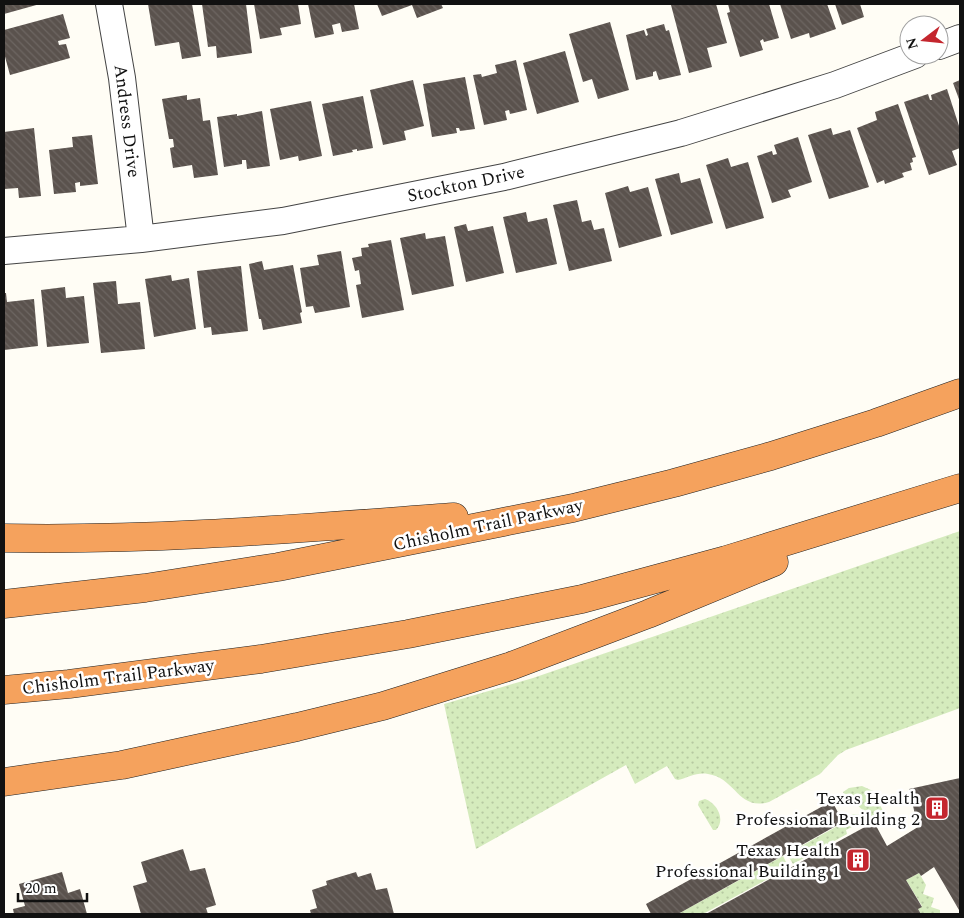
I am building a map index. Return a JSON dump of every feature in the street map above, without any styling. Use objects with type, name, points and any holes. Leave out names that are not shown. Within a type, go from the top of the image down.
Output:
[{"type":"highway","name":"Chisholm Trail Parkway","points":[[4,604],[145,588],[278,567],[573,508],[771,456],[876,423],[960,393]]},
{"type":"highway","name":"Chisholm Trail Parkway","points":[[4,690],[69,684],[261,659],[408,634],[572,601],[726,560],[960,488]]},
{"type":"highway","points":[[4,782],[122,765],[297,728],[383,706],[510,666],[620,624],[929,498]]},
{"type":"highway","points":[[4,538],[73,539],[279,530],[573,508]]},
{"type":"street","name":"Andress Drive","points":[[109,4],[122,78],[141,239]]},
{"type":"street","name":"Stockton Drive","points":[[4,251],[141,239],[282,220],[504,177],[681,133],[835,85],[899,61]]},
{"type":"green space","points":[[960,531],[960,708],[846,750],[838,755],[820,774],[769,802],[759,804],[743,798],[725,781],[708,774],[696,774],[678,780],[675,779],[667,766],[635,784],[626,765],[476,849],[444,704],[533,678]]},
{"type":"green space","points":[[862,786],[873,791],[884,813],[873,817],[862,809],[853,798],[848,801],[843,792],[849,788]]},
{"type":"green space","points":[[705,799],[713,804],[719,812],[720,822],[716,830],[713,830],[698,805],[699,801]]},
{"type":"green space","points":[[853,814],[861,815],[866,820],[846,830],[847,834],[793,864],[787,854],[843,823],[842,820]]},
{"type":"green space","points":[[783,856],[786,862],[773,870],[775,875],[703,914],[678,914]]},
{"type":"green space","points":[[919,873],[926,885],[923,894],[934,898],[931,907],[940,910],[940,914],[921,914],[918,909],[922,906],[906,880]]},
{"type":"building","points":[[4,4],[40,4],[4,14]]},
{"type":"building","points":[[148,4],[192,4],[201,56],[182,59],[179,42],[155,46]]},
{"type":"building","points":[[202,4],[246,4],[252,53],[217,58],[216,46],[208,47]]},
{"type":"building","points":[[254,4],[298,4],[301,24],[280,28],[282,35],[260,39]]},
{"type":"building","points":[[308,4],[354,4],[359,29],[342,32],[340,23],[332,25],[334,34],[315,38]]},
{"type":"building","points":[[377,4],[441,4],[443,8],[417,18],[412,5],[382,16]]},
{"type":"building","points":[[716,4],[727,43],[707,48],[712,67],[689,73],[671,5]]},
{"type":"building","points":[[728,4],[769,4],[779,38],[764,42],[763,39],[760,41],[763,50],[740,57],[727,13],[730,12]]},
{"type":"building","points":[[780,4],[827,4],[836,29],[810,38],[809,33],[791,39]]},
{"type":"building","points":[[835,4],[860,4],[864,17],[842,25]]},
{"type":"building","points":[[63,14],[70,38],[58,41],[59,45],[66,44],[70,58],[10,75],[4,53],[4,30]]},
{"type":"building","points":[[610,22],[629,90],[598,99],[592,79],[583,82],[569,34]]},
{"type":"building","points":[[664,24],[666,31],[669,30],[681,75],[659,80],[656,71],[653,72],[653,76],[636,80],[626,35],[644,30],[646,36],[648,35],[646,29]]},
{"type":"building","points":[[565,51],[579,102],[537,114],[523,63]]},
{"type":"building","points":[[516,60],[527,110],[510,114],[509,110],[505,111],[507,120],[484,125],[473,75],[481,74],[482,77],[497,73],[495,65]]},
{"type":"building","points":[[465,77],[475,129],[460,131],[459,128],[456,128],[457,133],[432,137],[423,84]]},
{"type":"building","points":[[413,80],[424,126],[404,131],[406,140],[383,145],[370,90]]},
{"type":"building","points":[[960,80],[960,102],[953,83]]},
{"type":"building","points":[[947,89],[960,129],[960,148],[952,151],[957,165],[929,175],[904,102],[928,94],[930,100],[932,100],[931,95]]},
{"type":"building","points":[[187,95],[187,100],[200,98],[203,121],[210,120],[218,175],[194,178],[192,165],[173,168],[170,148],[174,147],[173,139],[169,139],[162,99]]},
{"type":"building","points":[[363,96],[373,148],[352,150],[353,152],[333,156],[322,104]]},
{"type":"building","points":[[311,101],[322,156],[299,161],[298,156],[280,160],[270,109]]},
{"type":"building","points":[[898,104],[916,157],[912,158],[913,162],[910,163],[912,170],[902,173],[904,177],[885,184],[884,180],[877,183],[857,128],[877,120],[875,112]]},
{"type":"building","points":[[262,111],[270,166],[247,169],[246,160],[242,160],[242,164],[224,167],[217,117],[237,114],[237,116]]},
{"type":"building","points":[[34,128],[41,196],[19,198],[18,188],[4,189],[4,132]]},
{"type":"building","points":[[831,128],[833,135],[850,130],[869,187],[829,199],[808,135]]},
{"type":"building","points":[[92,135],[98,184],[80,186],[80,182],[75,183],[76,192],[54,194],[49,150],[73,147],[72,137]]},
{"type":"building","points":[[798,137],[812,182],[788,190],[791,197],[772,203],[757,156],[772,151],[773,155],[777,154],[774,145]]},
{"type":"building","points":[[728,158],[731,167],[748,162],[764,218],[726,229],[706,165]]},
{"type":"building","points":[[679,173],[681,183],[700,178],[713,223],[671,235],[655,179]]},
{"type":"building","points":[[628,186],[630,192],[648,187],[662,236],[619,248],[605,193]]},
{"type":"building","points":[[577,200],[582,222],[591,220],[594,230],[604,228],[612,261],[569,271],[553,205]]},
{"type":"building","points":[[526,212],[528,222],[547,218],[557,264],[516,273],[503,217]]},
{"type":"building","points":[[466,224],[468,231],[493,226],[504,273],[466,282],[454,227]]},
{"type":"building","points":[[425,233],[426,239],[445,236],[454,286],[412,295],[400,238]]},
{"type":"building","points":[[391,240],[404,310],[362,318],[356,285],[361,284],[359,270],[355,271],[352,258],[362,256],[361,248],[369,247],[368,244]]},
{"type":"building","points":[[341,251],[350,307],[315,313],[313,306],[306,307],[300,268],[319,265],[317,255]]},
{"type":"building","points":[[262,261],[264,270],[293,265],[302,312],[300,313],[302,323],[263,330],[261,319],[259,319],[249,264]]},
{"type":"building","points":[[241,266],[248,331],[212,335],[211,327],[204,328],[197,271]]},
{"type":"building","points":[[171,275],[172,281],[189,278],[196,329],[154,337],[145,279]]},
{"type":"building","points":[[116,281],[118,304],[140,302],[145,349],[101,353],[93,283]]},
{"type":"building","points":[[65,287],[66,298],[84,296],[89,343],[47,347],[41,290]]},
{"type":"building","points":[[4,293],[6,293],[7,302],[34,299],[38,346],[4,350]]},
{"type":"building","name":"Texas Health Professional Building 1","points":[[960,778],[959,910],[934,867],[921,876],[919,873],[906,880],[922,907],[918,909],[921,914],[706,914],[874,822],[887,846],[918,827],[909,789]]},
{"type":"building","points":[[832,801],[843,822],[678,914],[651,914],[646,904]]},
{"type":"building","points":[[183,849],[190,871],[205,868],[216,905],[206,908],[208,914],[141,914],[133,886],[147,882],[141,862]]},
{"type":"building","points":[[62,872],[68,893],[80,889],[87,914],[14,914],[13,909],[25,906],[19,884]]},
{"type":"building","points":[[356,872],[358,877],[371,873],[376,890],[387,888],[394,914],[311,914],[310,910],[317,908],[312,890],[327,885],[326,881]]},
{"type":"place","name":"Texas Health Professional Building 2","points":[[937,808]]},
{"type":"place","name":"Texas Health Professional Building 1","points":[[858,860]]}]
